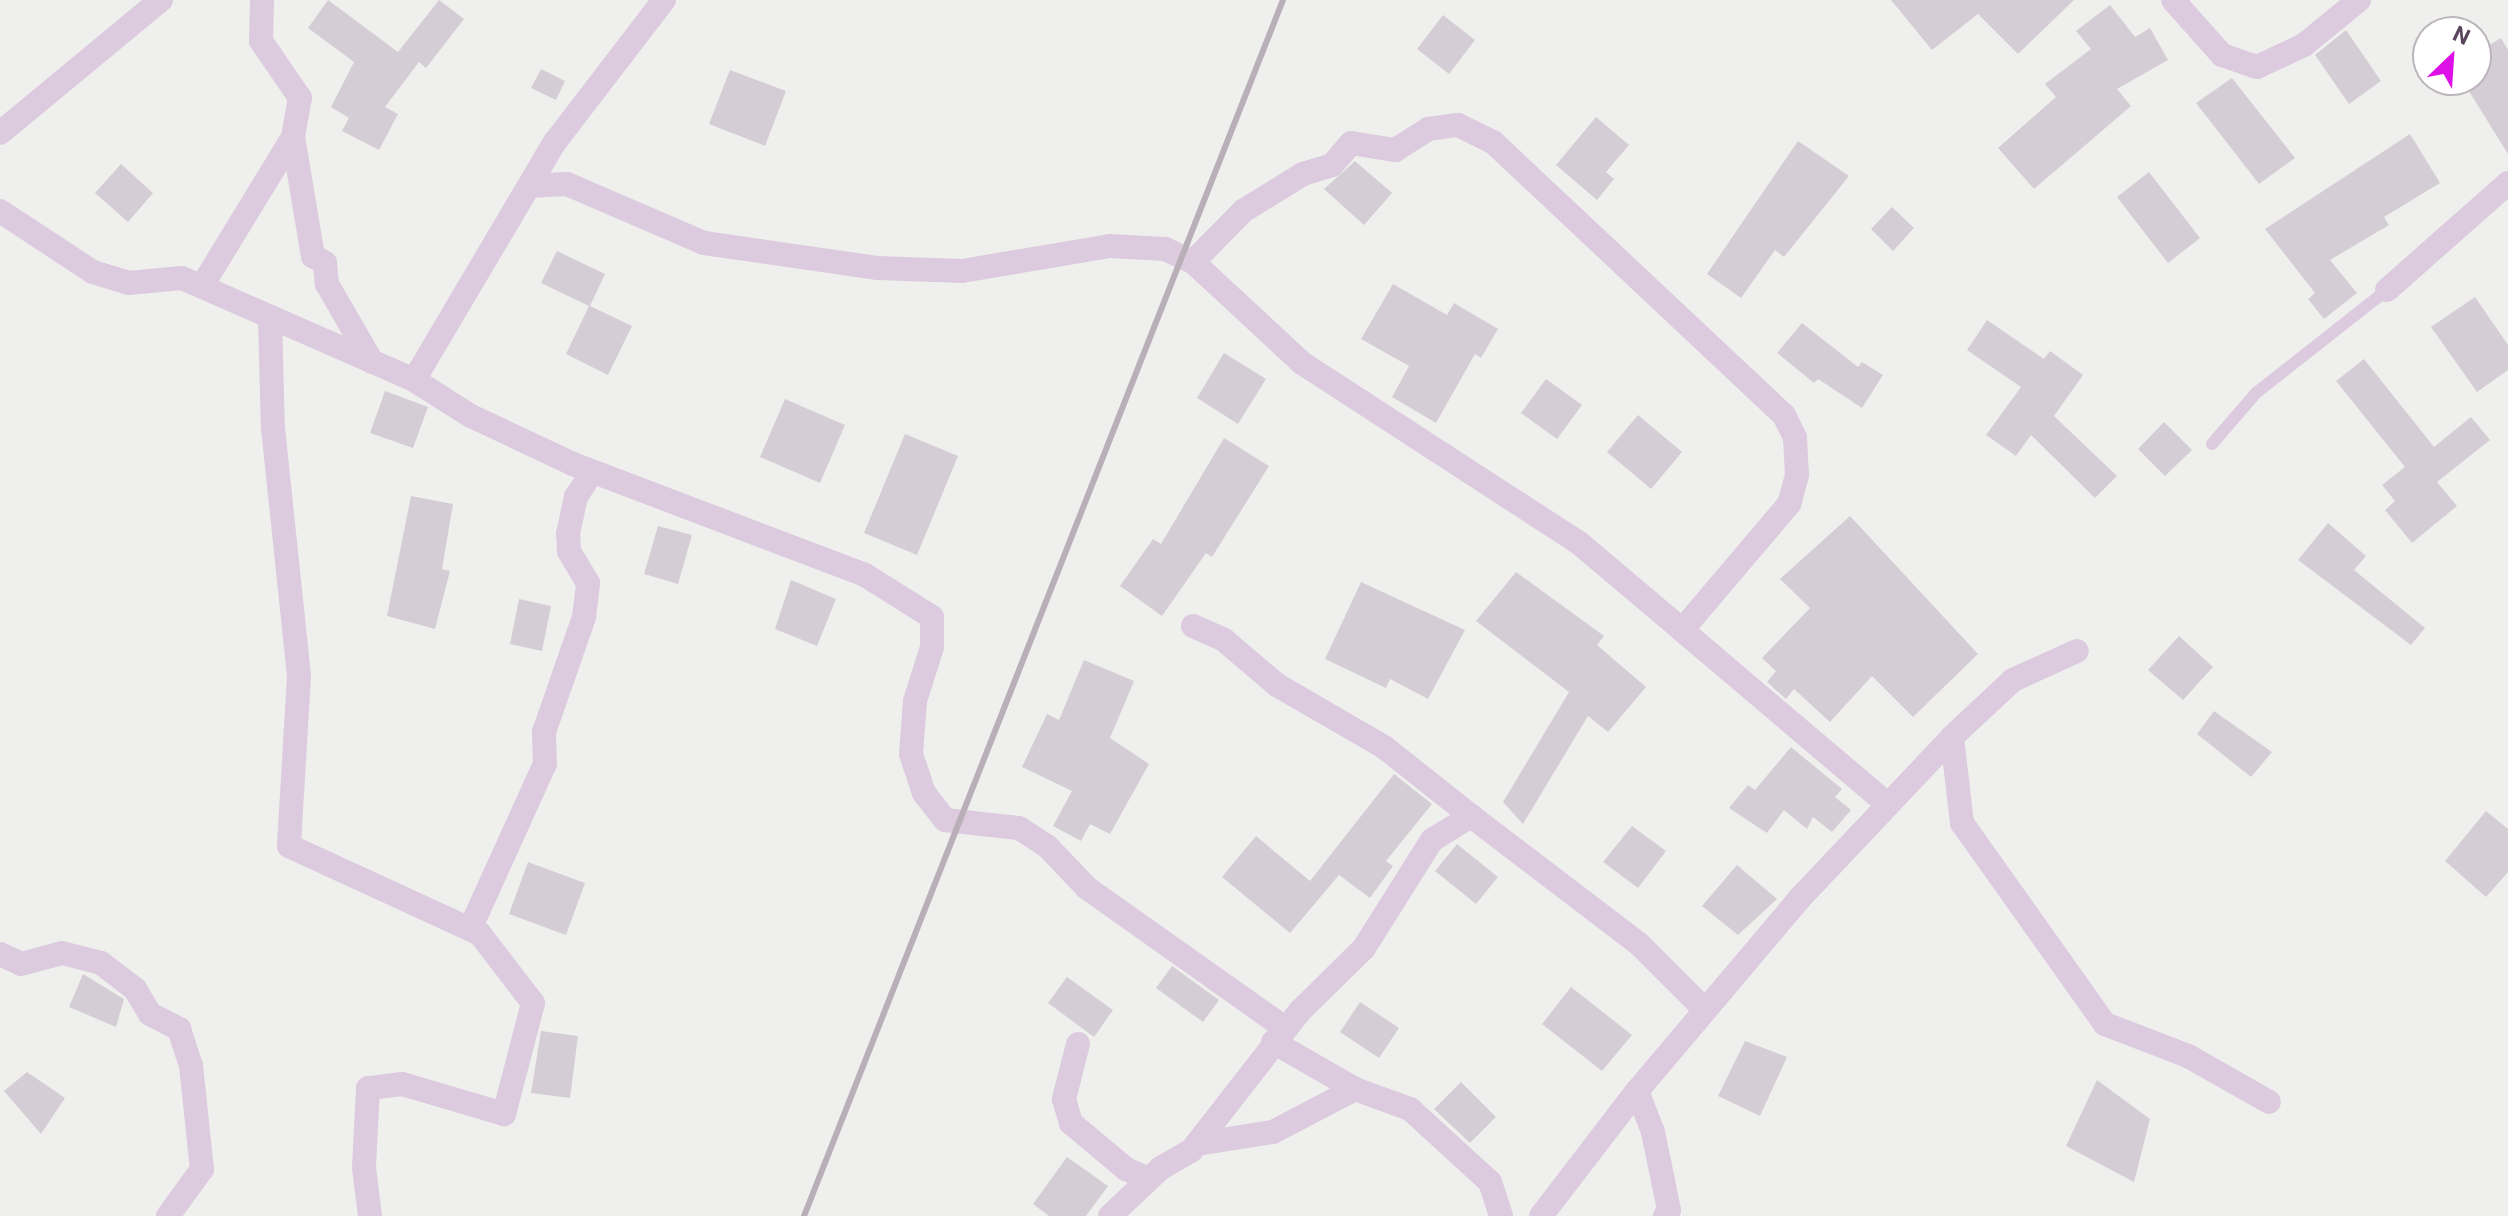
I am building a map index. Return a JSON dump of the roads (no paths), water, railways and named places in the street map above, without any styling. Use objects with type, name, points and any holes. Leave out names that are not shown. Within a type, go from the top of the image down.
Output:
[{"type":"street","points":[[0,133],[161,0]]},
{"type":"street","points":[[262,0],[261,41],[300,98],[293,137],[313,256],[325,263],[327,284],[372,362]]},
{"type":"street","points":[[414,380],[555,142],[664,0]]},
{"type":"street","points":[[2173,0],[2222,55],[2257,67],[2304,45],[2359,0]]},
{"type":"street","points":[[1193,262],[1243,211],[1303,174],[1332,165],[1351,143],[1395,150],[1428,129],[1458,125],[1493,142],[1718,348],[1784,415],[1795,438],[1797,475],[1789,504],[1682,630]]},
{"type":"street","points":[[202,286],[293,137]]},
{"type":"street","points":[[2387,290],[2508,183]]},
{"type":"street","points":[[530,186],[567,184],[704,243],[878,268],[962,271],[1110,246],[1165,249],[1193,262],[1302,363],[1578,542],[1888,805]]},
{"type":"street","points":[[0,211],[93,272],[128,283],[182,278],[202,286],[414,380],[471,416],[592,472],[778,537],[865,575],[932,617],[932,647],[915,701],[911,754],[924,793],[945,820],[1019,828],[1047,846],[1087,888],[1279,1035],[1355,1089],[1410,1109],[1490,1182],[1501,1216]]},
{"type":"street","points":[[270,317],[273,428],[299,676],[289,846],[470,929],[495,948],[533,1003],[504,1114],[402,1084],[368,1088],[364,1168],[370,1216]]},
{"type":"street","points":[[470,929],[545,764],[544,732],[584,617],[588,583],[569,551],[568,534],[576,497],[592,472]]},
{"type":"street","points":[[1193,626],[1224,640],[1277,685],[1384,747],[1471,816],[1562,880],[1582,906],[1639,944],[1703,1008]]},
{"type":"street","points":[[1541,1216],[1703,1008],[1952,737],[2013,680],[2077,651]]},
{"type":"street","points":[[1952,737],[1962,823],[2105,1024],[2188,1056],[2269,1102]]},
{"type":"street","points":[[1110,1216],[1148,1179],[1197,1144],[1279,1035],[1364,948],[1432,840],[1471,816]]},
{"type":"street","points":[[0,954],[21,964],[62,953],[101,963],[135,989],[150,1014],[179,1029],[191,1065],[202,1169],[168,1216]]},
{"type":"street","points":[[1078,1044],[1064,1099],[1071,1123],[1148,1179]]},
{"type":"street","points":[[1197,1144],[1273,1132],[1355,1089]]},
{"type":"street","points":[[1637,1091],[1653,1132],[1669,1210],[1665,1216]]},
{"type":"lane","points":[[2212,444],[2256,393],[2387,290]]},
{"type":"railway","points":[[804,1216],[1283,0]]}]
